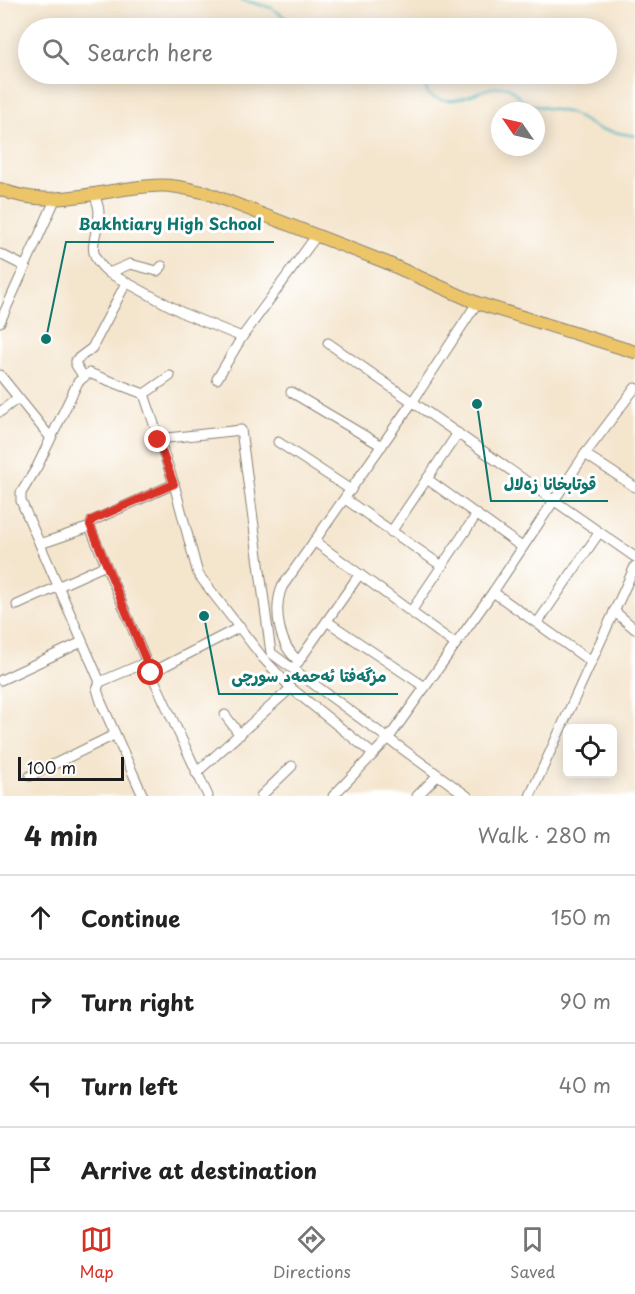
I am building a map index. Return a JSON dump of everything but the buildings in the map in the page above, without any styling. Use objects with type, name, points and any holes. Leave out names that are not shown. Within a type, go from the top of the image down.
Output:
[{"type":"main road","points":[[0,189],[25,197],[55,200],[152,185],[178,186],[207,192],[317,235],[477,303],[635,352]]},
{"type":"street","points":[[94,194],[99,212],[94,258],[109,273],[185,314],[242,338]]},
{"type":"street","points":[[0,322],[55,200]]},
{"type":"street","points":[[217,379],[242,338],[317,235]]},
{"type":"street","points":[[0,254],[24,266]]},
{"type":"street","points":[[109,273],[130,264],[151,271],[157,271],[162,266]]},
{"type":"street","points":[[83,376],[75,365],[76,360],[92,348],[126,283]]},
{"type":"street","points":[[299,661],[284,642],[279,595],[289,575],[382,446],[477,303]]},
{"type":"street","points":[[328,343],[635,557]]},
{"type":"street","points":[[143,796],[114,735],[99,695],[100,682],[40,544],[25,516],[21,493],[83,376],[89,373],[144,394]]},
{"type":"street","points":[[0,375],[50,437]]},
{"type":"street","points":[[144,394],[170,376]]},
{"type":"street","points":[[333,796],[388,739],[493,592],[585,453],[635,388]]},
{"type":"street","points":[[291,393],[382,446]]},
{"type":"street","points":[[144,394],[174,484],[198,574],[263,658],[291,688],[374,754]]},
{"type":"street","points":[[0,412],[18,398]]},
{"type":"street","points":[[158,440],[241,430],[268,644],[276,659],[466,796]]},
{"type":"street","points":[[391,532],[458,433]]},
{"type":"street","points":[[278,442],[351,490]]},
{"type":"street","points":[[585,453],[635,487]]},
{"type":"street","points":[[427,479],[522,547]]},
{"type":"street","points":[[174,484],[92,520],[90,527],[151,673],[208,796]]},
{"type":"street","points":[[345,499],[442,566]]},
{"type":"street","points":[[412,610],[477,514]]},
{"type":"street","points":[[40,544],[90,527]]},
{"type":"street","points":[[538,622],[599,534]]},
{"type":"street","points":[[314,541],[359,575],[412,610],[455,644]]},
{"type":"street","points":[[17,605],[58,589],[106,565]]},
{"type":"street","points":[[531,796],[635,566]]},
{"type":"street","points":[[293,670],[359,575]]},
{"type":"street","points":[[493,592],[538,622],[590,662]]},
{"type":"street","points":[[614,611],[635,629]]},
{"type":"street","points":[[328,622],[424,687]]},
{"type":"street","points":[[151,673],[240,627]]},
{"type":"street","points":[[1,680],[82,642]]},
{"type":"street","points":[[100,682],[147,662]]},
{"type":"street","points":[[196,773],[291,688]]},
{"type":"street","points":[[225,715],[240,735]]},
{"type":"street","points":[[30,776],[114,735]]},
{"type":"street","points":[[261,796],[292,766]]},
{"type":"street","points":[[417,796],[437,776]]},
{"type":"waterway","points":[[242,0],[272,8],[286,18]]},
{"type":"waterway","points":[[424,84],[428,94],[438,99],[448,100],[488,89],[508,87],[527,104],[571,113],[598,129],[635,136]]},
{"type":"place","name":"Bakhtiary High School","points":[[46,339]]},
{"type":"place","name":"قوتابخانا زەلال","points":[[477,404]]},
{"type":"place","name":"مزگەفتا ئەحمەد سورچی","points":[[204,616]]},
{"type":"route","points":[[151,673],[90,525],[92,520],[174,484],[158,440]]}]
